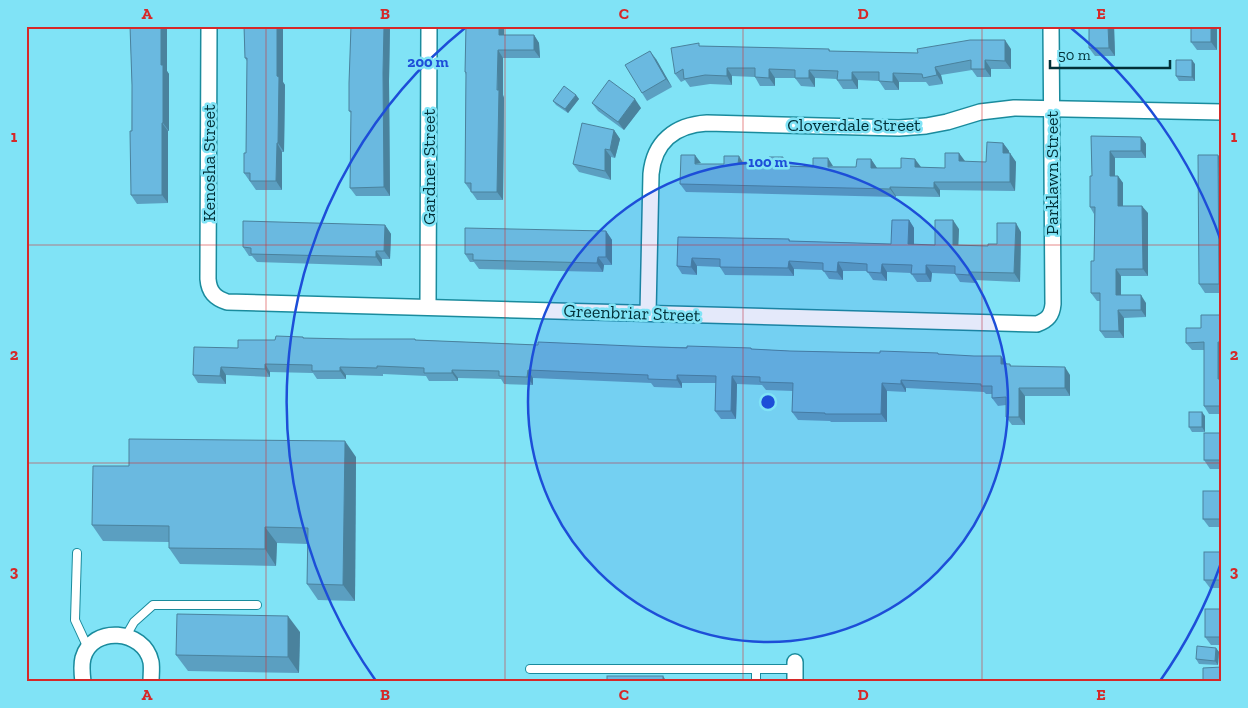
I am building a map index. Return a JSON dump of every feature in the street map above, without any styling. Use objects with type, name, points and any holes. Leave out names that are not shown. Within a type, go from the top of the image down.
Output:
[{"type":"street","name":"Kenosha Street","points":[[209,26],[208,279],[211,292],[216,297]]},
{"type":"street","name":"Gardner Street","points":[[428,307],[429,26]]},
{"type":"street","name":"Parklawn Street","points":[[1048,319],[1052,312],[1053,304],[1051,26]]},
{"type":"street","name":"Cloverdale Street","points":[[648,313],[652,164],[656,152],[665,140],[688,126],[707,123],[899,128],[926,126],[980,112],[1014,108],[1222,112]]},
{"type":"street","name":"Greenbriar Street","points":[[216,297],[227,302],[1037,324],[1048,319]]},
{"type":"street","points":[[83,682],[83,658],[88,648],[104,636],[114,635],[126,636],[142,645],[151,662],[151,682]]},
{"type":"lane","points":[[77,553],[75,620],[88,648]]},
{"type":"lane","points":[[126,636],[134,622],[153,605],[257,605]]},
{"type":"lane","points":[[530,669],[756,669],[795,671]]},
{"type":"lane","points":[[756,669],[756,682]]},
{"type":"building","points":[[130,26],[161,26],[161,65],[163,65],[162,195],[131,195],[130,131],[132,131],[132,85]]},
{"type":"building","points":[[244,26],[277,26],[277,76],[279,77],[276,181],[250,181],[250,173],[244,173],[247,58],[245,58]]},
{"type":"building","points":[[351,26],[384,26],[384,187],[350,188],[351,111],[349,111],[349,83]]},
{"type":"building","points":[[466,26],[499,26],[499,35],[534,35],[534,50],[498,50],[497,192],[471,192],[471,183],[465,183]]},
{"type":"building","points":[[1089,26],[1108,26],[1109,48],[1089,48]]},
{"type":"building","points":[[1191,26],[1211,26],[1211,42],[1191,42]]},
{"type":"building","points":[[970,40],[1005,40],[1005,61],[985,60],[985,69],[971,69],[971,60],[935,67],[937,75],[923,78],[922,74],[893,73],[893,82],[879,81],[879,72],[852,72],[852,80],[837,80],[838,71],[809,70],[809,78],[795,78],[795,70],[769,69],[769,78],[755,77],[755,68],[727,68],[727,76],[705,75],[684,79],[683,69],[675,74],[671,48],[699,43],[699,46],[918,53],[917,49]]},
{"type":"building","points":[[650,51],[666,79],[642,93],[625,65]]},
{"type":"building","points":[[1176,60],[1192,60],[1192,77],[1176,76]]},
{"type":"building","points":[[609,80],[635,99],[618,122],[592,103]]},
{"type":"building","points":[[564,86],[576,95],[565,109],[553,101]]},
{"type":"building","points":[[582,123],[614,130],[610,150],[605,149],[605,171],[573,164]]},
{"type":"building","points":[[1091,136],[1141,137],[1141,151],[1110,151],[1110,176],[1118,176],[1118,206],[1142,206],[1143,269],[1116,269],[1116,295],[1141,295],[1141,310],[1118,310],[1119,331],[1100,331],[1100,293],[1091,293],[1091,261],[1094,261],[1095,207],[1090,207],[1090,176],[1092,176]]},
{"type":"building","points":[[987,142],[1003,143],[1003,153],[1010,153],[1010,182],[934,182],[934,188],[890,187],[890,189],[680,184],[681,155],[695,155],[695,164],[724,164],[724,156],[739,156],[738,164],[769,165],[769,157],[783,157],[783,166],[813,167],[813,158],[828,158],[828,167],[856,167],[857,159],[871,159],[871,168],[901,168],[901,158],[915,159],[915,167],[945,168],[945,153],[959,153],[959,161],[986,162]]},
{"type":"building","points":[[1198,155],[1218,155],[1219,284],[1199,284]]},
{"type":"building","points":[[892,220],[909,220],[908,244],[935,245],[935,220],[953,220],[953,245],[988,246],[988,244],[997,244],[997,223],[1016,223],[1014,273],[969,272],[969,275],[955,274],[955,266],[926,265],[926,274],[911,274],[912,265],[882,264],[881,273],[867,272],[867,264],[838,262],[837,272],[823,271],[823,263],[789,261],[788,268],[720,267],[720,259],[692,258],[691,267],[677,266],[678,237],[789,239],[789,241],[891,244]]},
{"type":"building","points":[[243,221],[385,225],[384,251],[376,251],[376,257],[251,254],[251,248],[243,247]]},
{"type":"building","points":[[465,228],[606,231],[606,257],[598,257],[597,263],[473,260],[473,254],[465,254]]},
{"type":"building","points":[[1201,315],[1220,315],[1218,379],[1222,379],[1222,406],[1204,406],[1204,342],[1186,343],[1186,328],[1201,328]]},
{"type":"building","points":[[276,336],[415,339],[538,345],[538,342],[1001,356],[1001,364],[1010,364],[1010,366],[1065,367],[1065,388],[1019,388],[1019,417],[1006,417],[1006,397],[992,398],[992,386],[981,386],[981,384],[901,380],[901,384],[882,383],[881,414],[825,414],[792,412],[793,383],[760,382],[760,377],[732,376],[731,411],[715,411],[716,376],[677,375],[677,380],[648,379],[648,375],[528,370],[527,377],[499,376],[499,371],[452,370],[452,373],[424,373],[424,368],[377,366],[377,368],[340,367],[340,371],[312,371],[312,365],[265,364],[265,369],[221,367],[220,376],[193,375],[194,347],[238,348],[238,340],[275,340]]},
{"type":"building","points":[[1189,412],[1202,412],[1202,427],[1189,427]]},
{"type":"building","points":[[1204,433],[1222,433],[1222,460],[1204,460]]},
{"type":"building","points":[[129,439],[345,441],[343,585],[307,584],[308,528],[265,527],[265,549],[169,548],[169,526],[92,525],[93,466],[129,466]]},
{"type":"building","points":[[1203,491],[1222,491],[1222,519],[1203,519]]},
{"type":"building","points":[[1204,552],[1222,552],[1222,580],[1204,580]]},
{"type":"building","points":[[1205,609],[1222,609],[1222,637],[1205,637]]},
{"type":"building","points":[[177,614],[288,616],[288,657],[176,655]]},
{"type":"building","points":[[1197,646],[1216,648],[1215,661],[1196,659]]},
{"type":"building","points":[[1222,667],[1222,682],[1203,682],[1203,668]]},
{"type":"building","points":[[607,676],[663,676],[663,682],[607,682]]}]
